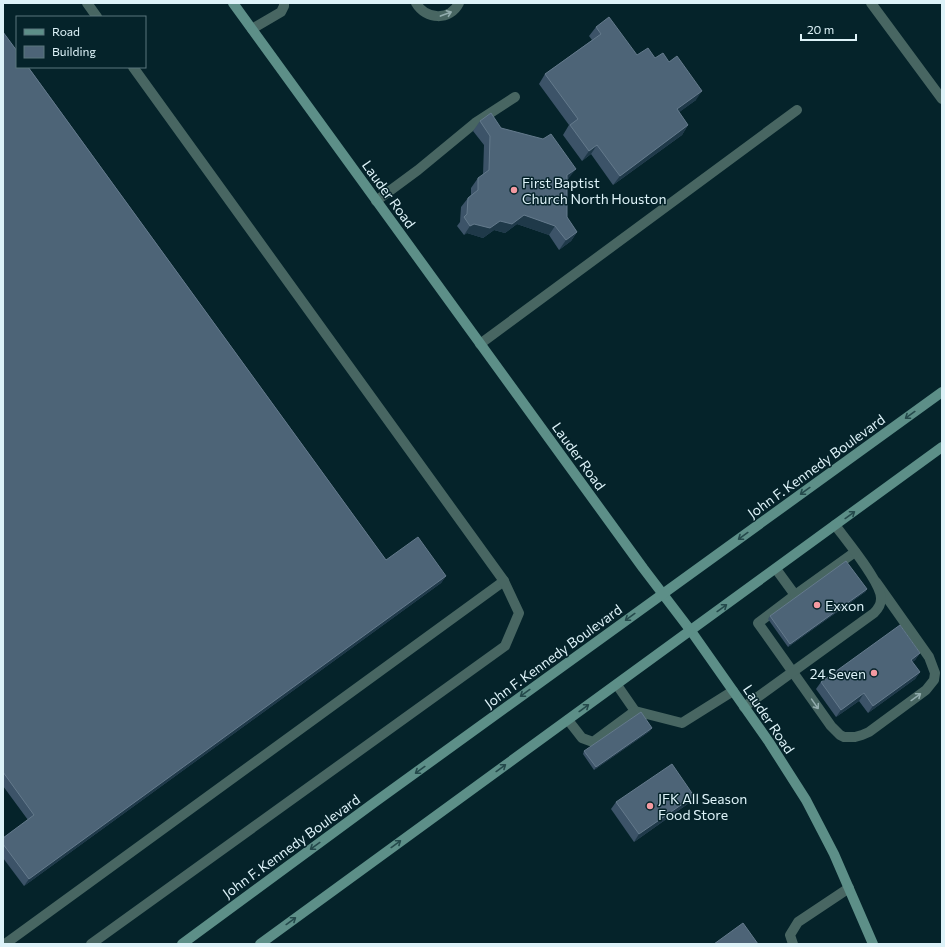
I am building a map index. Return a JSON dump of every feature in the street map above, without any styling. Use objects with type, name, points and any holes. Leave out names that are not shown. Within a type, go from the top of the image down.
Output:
[{"type":"main road","name":"Lauder Road","points":[[234,3],[480,344],[662,594],[691,631],[769,742],[806,800],[834,854],[870,943]]},
{"type":"main road","name":"John F. Kennedy Boulevard","points":[[182,944],[942,392]]},
{"type":"main road","points":[[260,944],[942,447]]},
{"type":"street","points":[[87,3],[96,16]]},
{"type":"street","points":[[252,29],[281,12],[284,3]]},
{"type":"street","points":[[416,3],[422,11],[436,17],[451,13],[459,3]]},
{"type":"street","points":[[871,3],[942,99]]},
{"type":"street","points":[[91,944],[505,646],[519,613],[504,581],[134,68]]},
{"type":"street","points":[[376,201],[418,170],[474,123],[516,97]]},
{"type":"street","points":[[480,344],[797,110]]},
{"type":"street","points":[[835,525],[855,552],[929,657],[935,673],[934,680],[931,685],[869,732],[847,738],[835,731],[758,623],[855,552]]},
{"type":"street","points":[[776,569],[795,596]]},
{"type":"street","points":[[6,944],[504,581]]},
{"type":"street","points":[[744,707],[877,610],[882,598],[876,582]]},
{"type":"street","points":[[617,685],[635,711],[682,723],[732,691]]},
{"type":"street","points":[[568,720],[582,738],[593,742],[635,711]]},
{"type":"street","points":[[793,944],[790,935],[798,922],[849,888]]},
{"type":"building","points":[[609,17],[637,55],[648,48],[655,58],[663,53],[669,62],[677,56],[702,91],[677,109],[688,125],[620,176],[597,145],[589,151],[570,125],[578,119],[545,74],[601,34],[596,27]]},
{"type":"building","points":[[3,32],[16,50],[16,68],[29,68],[386,560],[418,537],[446,576],[29,879],[3,844],[3,838],[34,815],[3,772]]},
{"type":"building","points":[[491,113],[501,128],[543,139],[551,134],[576,169],[567,175],[567,217],[577,232],[566,240],[555,226],[524,215],[512,224],[500,221],[490,228],[474,224],[470,226],[464,217],[467,214],[468,198],[478,190],[478,178],[489,170],[490,136],[480,121]]},
{"type":"building","name":"Exxon","points":[[846,561],[867,589],[790,644],[770,616]]},
{"type":"building","name":"24 Seven","points":[[900,625],[920,653],[911,660],[920,672],[873,706],[864,693],[841,710],[821,682]]},
{"type":"building","points":[[641,712],[652,728],[596,767],[584,751]]},
{"type":"building","name":"JFK All Season Food Store","points":[[672,764],[694,796],[639,834],[616,802]]},
{"type":"building","points":[[743,923],[758,944],[714,944]]},
{"type":"place","name":"First Baptist Church North Houston","points":[[514,190]]},
{"type":"place","name":"Exxon","points":[[817,605]]},
{"type":"place","name":"24 Seven","points":[[874,673]]},
{"type":"place","name":"JFK All Season Food Store","points":[[650,806]]}]
